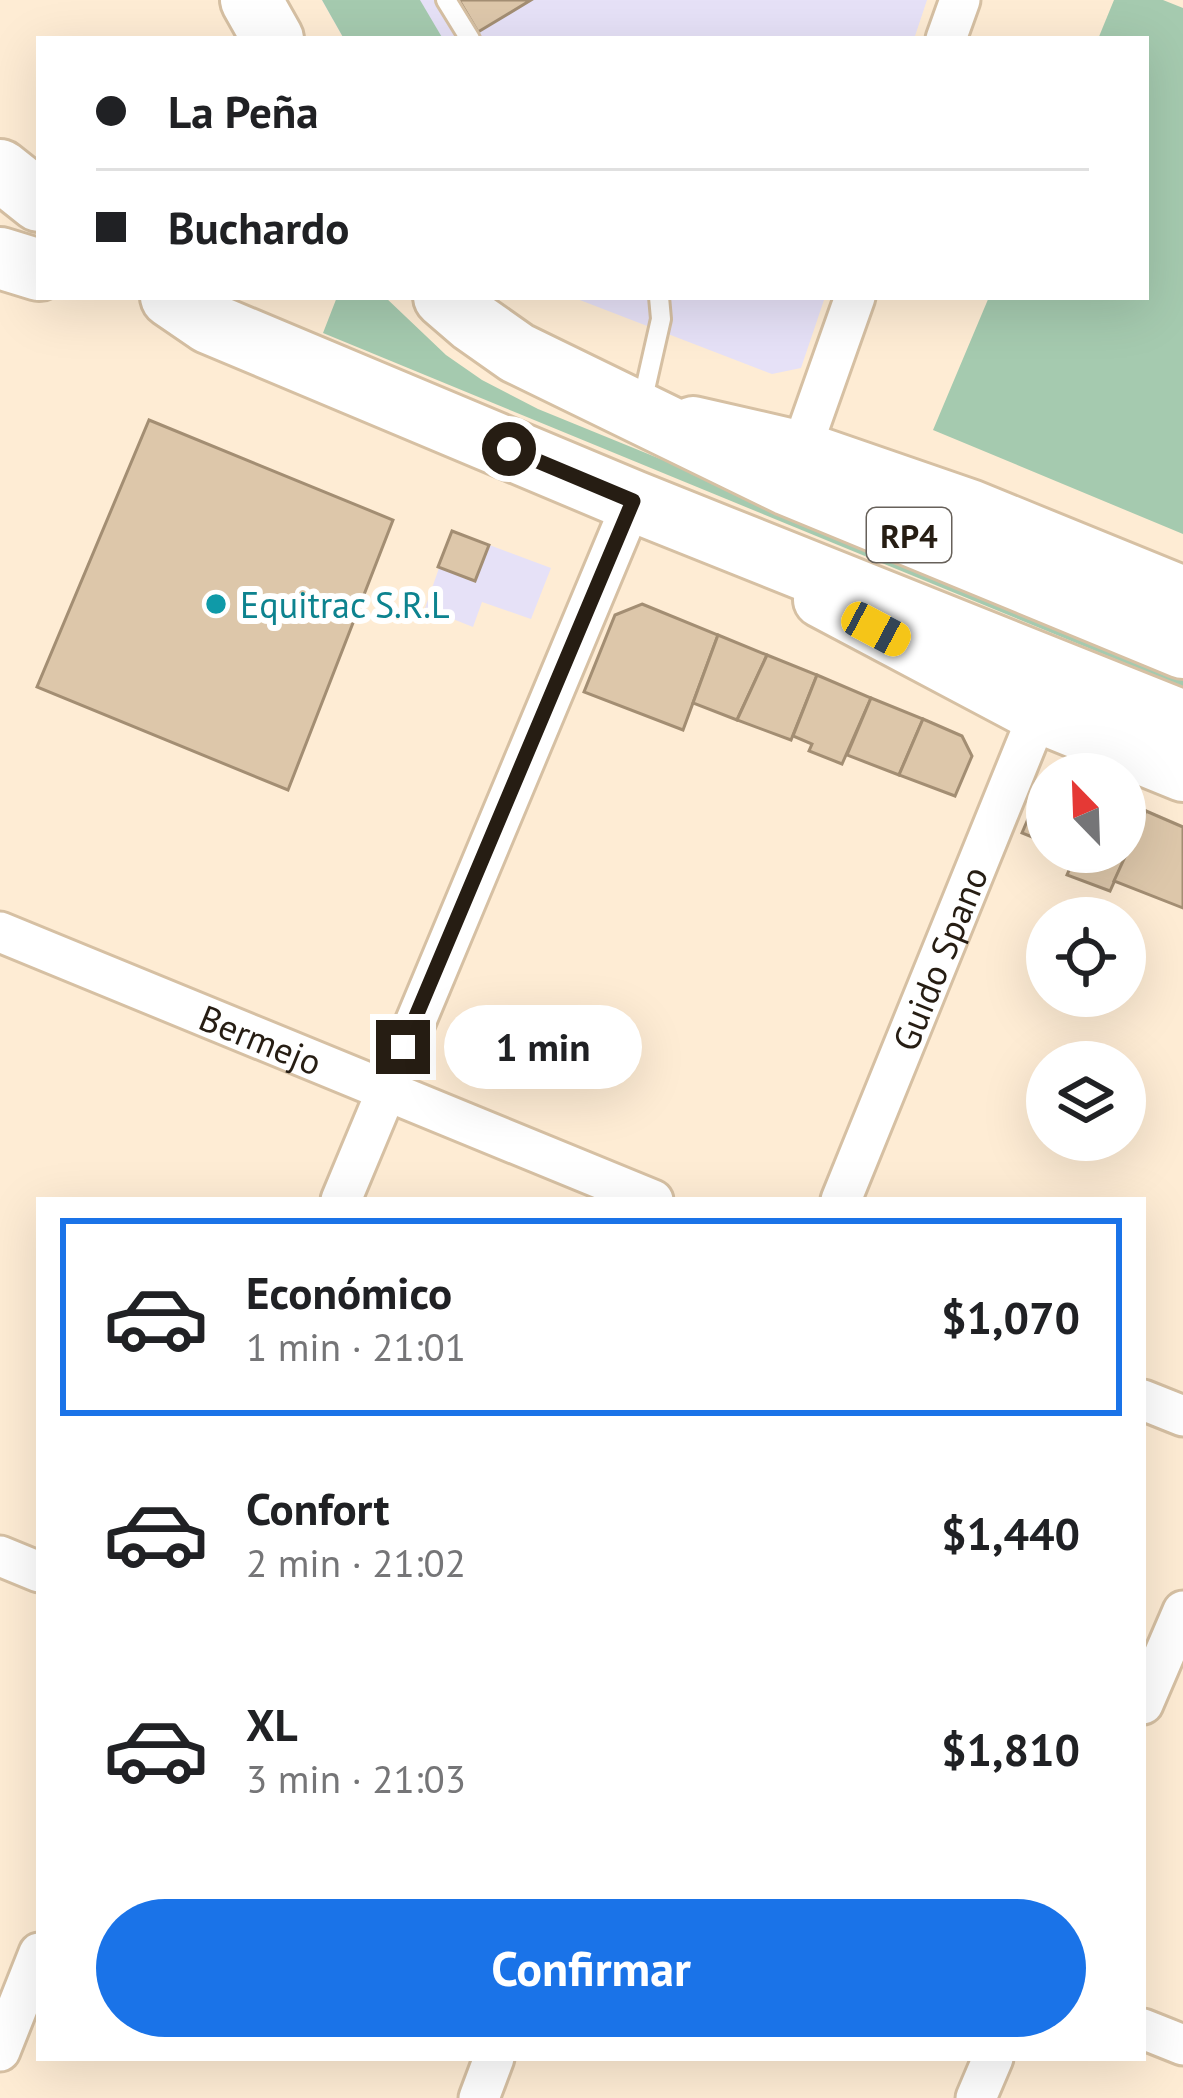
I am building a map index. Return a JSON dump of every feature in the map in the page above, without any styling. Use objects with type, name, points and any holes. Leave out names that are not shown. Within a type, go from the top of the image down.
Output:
[{"type":"main road","points":[[250,0],[271,36]]},
{"type":"main road","points":[[0,170],[36,199]]},
{"type":"main road","points":[[0,258],[36,269]]},
{"type":"main road","points":[[139,300],[190,310]]},
{"type":"main road","name":"RP4","points":[[447,300],[517,352],[640,411],[795,467],[1183,648]]},
{"type":"main road","name":"RP4","points":[[190,310],[633,501],[1183,722]]},
{"type":"street","points":[[947,36],[960,0]]},
{"type":"street","points":[[854,300],[795,467],[970,507],[1183,594]]},
{"type":"street","points":[[342,1197],[633,501],[1038,715],[1183,774]]},
{"type":"street","name":"Guido Spano","points":[[842,1197],[1038,715]]},
{"type":"street","name":"Bermejo","points":[[0,932],[646,1197]]},
{"type":"street","points":[[1146,1401],[1183,1416]]},
{"type":"street","points":[[0,1556],[36,1571]]},
{"type":"street","points":[[1146,1697],[1183,1611]]},
{"type":"street","points":[[0,2050],[36,1960]]},
{"type":"street","points":[[1146,2030],[1183,2045]]},
{"type":"street","points":[[479,2098],[493,2061]]},
{"type":"street","points":[[976,2098],[992,2061]]},
{"type":"lane","points":[[446,0],[468,36]]},
{"type":"lane","points":[[640,411],[662,319],[659,300]]},
{"type":"shaded area","points":[[322,0],[927,0],[915,36],[342,36]]},
{"type":"shaded area","points":[[580,300],[824,300],[801,368],[772,374]]},
{"type":"shaded area","points":[[452,531],[551,568],[531,619],[482,602],[473,627],[425,608]]},
{"type":"green space","points":[[322,0],[420,0],[441,36],[342,36]]},
{"type":"green space","points":[[1114,0],[1163,0],[1183,8],[1183,534],[933,430],[988,300],[1149,300],[1149,36],[1099,36]]},
{"type":"green space","points":[[336,300],[388,300],[446,355],[538,409],[1183,672],[1183,687],[323,333]]},
{"type":"building","points":[[459,0],[531,0],[478,32]]},
{"type":"building","name":"Equitrac S.R.L","points":[[149,420],[393,520],[288,790],[37,687]]},
{"type":"building","points":[[452,531],[489,545],[475,581],[438,567]]},
{"type":"building","points":[[642,604],[718,635],[683,730],[584,692],[615,615]]},
{"type":"building","points":[[718,635],[767,655],[737,720],[693,703]]},
{"type":"building","points":[[767,655],[817,675],[791,740],[737,720]]},
{"type":"building","points":[[817,675],[871,698],[842,764],[809,751],[812,744],[793,736]]},
{"type":"building","points":[[871,698],[923,719],[899,775],[847,755]]},
{"type":"building","points":[[923,719],[962,736],[972,756],[955,796],[899,775]]},
{"type":"building","points":[[1146,811],[1183,827],[1183,908],[1114,881],[1118,873],[1146,873]]},
{"type":"building","points":[[1068,873],[1118,873],[1110,891]]},
{"type":"place","name":"Equitrac S.R.L","points":[[216,604]]},
{"type":"route","points":[[403,1047],[633,501],[509,449]]}]
